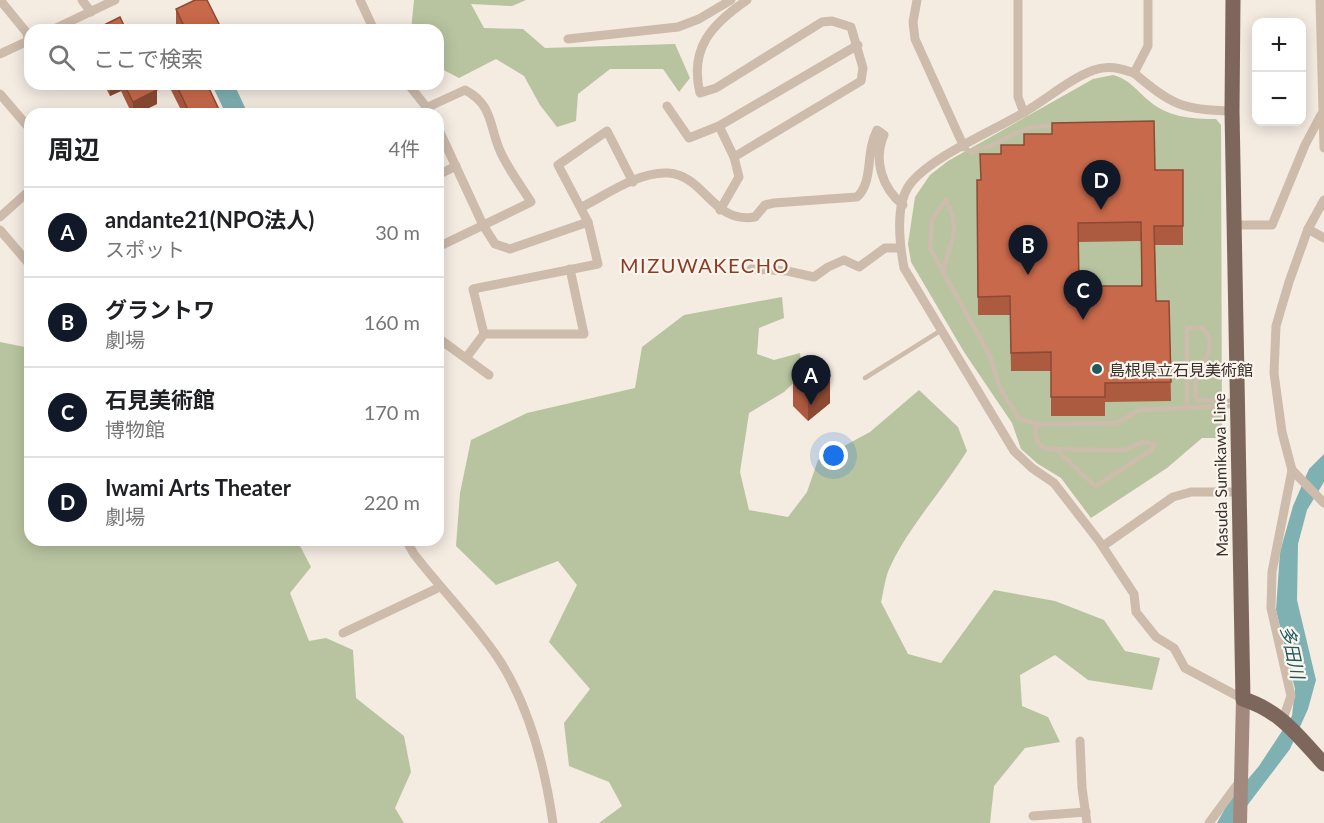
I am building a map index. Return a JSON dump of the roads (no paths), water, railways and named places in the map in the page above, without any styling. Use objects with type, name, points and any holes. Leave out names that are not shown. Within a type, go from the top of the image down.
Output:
[{"type":"main road","name":"Masuda Sumikawa Line","points":[[1233,0],[1232,111],[1236,225],[1237,492],[1243,699]]},
{"type":"main road","points":[[1243,699],[1264,706],[1283,719],[1324,764]]},
{"type":"street","points":[[0,0],[24,29]]},
{"type":"street","points":[[82,0],[91,12]]},
{"type":"street","points":[[65,24],[115,0]]},
{"type":"street","points":[[360,0],[371,24]]},
{"type":"street","points":[[568,39],[678,27],[699,19],[731,0]]},
{"type":"street","points":[[734,158],[861,81],[863,68],[851,27],[832,21],[822,22],[716,88],[700,93],[696,76],[704,42],[710,31],[725,15],[747,0]]},
{"type":"street","points":[[917,0],[913,22],[915,39],[964,147]]},
{"type":"street","points":[[1018,0],[1018,98],[1024,113]]},
{"type":"street","points":[[1134,73],[1148,46],[1148,0]]},
{"type":"street","points":[[1320,0],[1321,115],[1324,147]]},
{"type":"street","points":[[0,54],[24,42]]},
{"type":"street","points":[[667,106],[689,138],[719,126],[858,45]]},
{"type":"street","points":[[1232,111],[1183,107],[1154,90],[1134,73],[1109,67],[1093,70],[1024,113],[937,161],[914,179],[906,191],[903,205],[900,248],[904,268],[1014,451],[1032,468],[1054,483],[1102,546],[1134,594],[1136,612],[1156,637],[1174,648],[1185,668],[1243,699],[1240,823]]},
{"type":"street","points":[[413,90],[428,108]]},
{"type":"street","points":[[434,108],[465,90],[480,98],[489,115],[500,153],[531,202],[444,244]]},
{"type":"street","points":[[0,94],[24,122]]},
{"type":"street","points":[[1236,225],[1272,225],[1305,145],[1321,115]]},
{"type":"street","points":[[719,126],[734,158],[739,177],[720,210]]},
{"type":"street","points":[[582,207],[654,174],[683,176],[720,210],[744,219],[755,217],[765,205],[774,203],[857,197],[867,181],[869,145],[877,130],[884,135],[879,146],[879,163],[885,183],[891,195],[903,205]]},
{"type":"street","points":[[484,334],[473,288],[598,264],[582,207],[558,165],[607,131],[633,182]]},
{"type":"street","points":[[444,141],[483,225],[495,244],[510,249],[588,222]]},
{"type":"street","points":[[444,172],[456,166]]},
{"type":"street","points":[[0,217],[24,195]]},
{"type":"street","points":[[1283,719],[1291,696],[1271,608],[1272,572],[1292,471],[1282,432],[1274,373],[1276,326],[1308,229],[1324,200]]},
{"type":"street","points":[[1308,229],[1321,236]]},
{"type":"street","points":[[0,230],[24,258]]},
{"type":"street","points":[[751,269],[787,271],[814,277],[828,267],[844,261],[859,267],[885,248],[900,248]]},
{"type":"street","points":[[484,334],[584,334],[570,269]]},
{"type":"street","points":[[466,358],[484,334]]},
{"type":"street","points":[[444,342],[489,375]]},
{"type":"street","points":[[1292,471],[1322,501]]},
{"type":"street","points":[[1102,546],[1173,497],[1191,492],[1237,492]]},
{"type":"street","points":[[410,546],[440,587],[498,657],[513,683],[548,790],[553,823]]},
{"type":"street","points":[[343,633],[440,587]]},
{"type":"street","points":[[1080,741],[1088,823]]},
{"type":"street","points":[[1209,823],[1240,781]]},
{"type":"street","points":[[1033,816],[1086,813]]},
{"type":"lane","points":[[964,147],[972,153],[975,149],[1024,128],[1034,125],[1050,126]]},
{"type":"lane","points":[[943,274],[954,242],[954,216],[946,200],[932,219],[930,248],[943,274],[990,356],[1000,387],[1019,419],[1037,424],[1117,423],[1140,410],[1236,404]]},
{"type":"lane","points":[[1187,408],[1187,328],[1203,328],[1208,334],[1208,359],[1196,381],[1196,400],[1236,404]]},
{"type":"lane","points":[[865,378],[940,330]]},
{"type":"lane","points":[[1037,424],[1035,435],[1038,444],[1045,449],[1055,449],[1124,450],[1143,442],[1155,444],[1151,450],[1096,486],[1055,449]]},
{"type":"water","points":[[214,90],[237,90],[245,108],[223,108]]},
{"type":"water","name":"多田川","points":[[1324,454],[1324,482],[1307,510],[1298,544],[1297,600],[1316,680],[1308,709],[1290,749],[1234,823],[1217,823],[1228,803],[1259,766],[1292,716],[1295,689],[1276,610],[1280,552],[1293,506],[1309,469]]},
{"type":"place","name":"Iwami Arts Theater","points":[[1101,210]]},
{"type":"place","name":"グラントワ","points":[[1028,275]]},
{"type":"place","name":"石見美術館","points":[[1083,320]]},
{"type":"place","name":"島根県立石見美術館","points":[[1097,369]]},
{"type":"place","name":"andante21(NPO法人)","points":[[811,405]]},
{"type":"district","name":"MIZUWAKECHO","points":[[705,265]]}]
